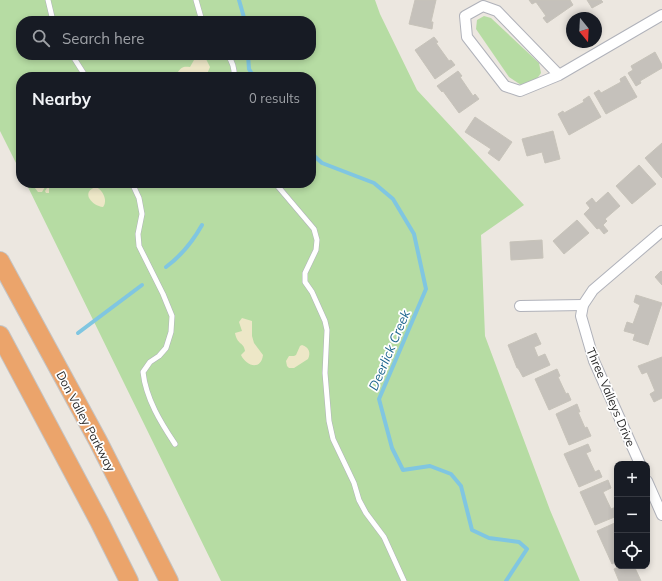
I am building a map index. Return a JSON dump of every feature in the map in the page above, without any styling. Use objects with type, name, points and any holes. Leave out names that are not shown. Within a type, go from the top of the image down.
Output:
[{"type":"highway","name":"Don Valley Parkway","points":[[0,262],[94,434],[169,581]]},
{"type":"highway","points":[[0,335],[96,514],[129,581]]},
{"type":"street","points":[[559,75],[497,11],[483,6],[465,16],[467,37],[505,86],[520,91],[559,75],[662,15]]},
{"type":"street","points":[[520,306],[583,305],[593,290],[662,231]]},
{"type":"street","name":"Three Valleys Drive","points":[[583,305],[581,316],[594,361],[639,461]]},
{"type":"street","points":[[650,488],[662,515]]},
{"type":"lane","points":[[48,0],[52,16]]},
{"type":"lane","points":[[196,0],[201,16]]},
{"type":"lane","points":[[75,60],[83,72]]},
{"type":"lane","points":[[231,60],[235,72]]},
{"type":"lane","points":[[134,188],[139,198],[142,214],[138,234],[139,246],[163,294],[172,316],[171,332],[166,348],[159,356],[150,362],[143,372],[144,381],[151,401],[162,424],[175,444]]},
{"type":"lane","points":[[279,188],[314,229],[317,240],[316,250],[305,273],[305,282],[315,299],[325,321],[327,330],[324,372],[329,421],[333,439],[354,483],[359,500],[366,513],[384,538],[404,581]]},
{"type":"green space","points":[[0,0],[375,0],[380,14],[417,90],[524,205],[481,235],[485,336],[550,510],[580,581],[221,581],[28,188],[316,188],[316,72],[16,72],[16,163],[0,131]]},
{"type":"green space","points":[[484,16],[491,18],[539,63],[541,73],[536,80],[521,85],[509,77],[476,29],[477,20]]},
{"type":"sand","points":[[194,60],[206,60],[210,67],[208,72],[178,72],[184,67],[190,67]]},
{"type":"sand","points":[[35,188],[44,188],[42,192],[38,192]]},
{"type":"sand","points":[[49,188],[49,193],[46,193],[45,191]]},
{"type":"sand","points":[[99,188],[101,191],[105,199],[103,207],[95,204],[89,198],[88,195],[91,189]]},
{"type":"sand","points":[[242,318],[252,321],[252,336],[254,343],[263,355],[262,360],[256,365],[246,362],[241,355],[245,351],[243,346],[237,340],[235,333],[242,331],[239,322]]},
{"type":"sand","points":[[302,345],[309,350],[308,359],[294,368],[289,368],[286,361],[289,356],[296,355],[300,346]]},
{"type":"building","points":[[415,0],[436,0],[431,22],[433,22],[432,29],[409,24]]},
{"type":"building","points":[[529,0],[570,0],[573,5],[547,23],[543,18],[546,16],[536,2],[532,4]]},
{"type":"building","points":[[587,0],[601,0],[603,2],[592,8]]},
{"type":"building","points":[[434,37],[438,42],[436,43],[449,61],[451,60],[455,65],[435,79],[415,50]]},
{"type":"building","points":[[655,52],[662,65],[662,68],[640,81],[641,83],[636,86],[628,73],[633,70],[631,66]]},
{"type":"building","points":[[458,71],[462,76],[460,77],[473,96],[475,94],[479,99],[459,113],[443,91],[442,92],[437,86]]},
{"type":"building","points":[[625,76],[637,97],[606,114],[594,93],[599,90],[601,93],[621,82],[620,79]]},
{"type":"building","points":[[589,96],[601,117],[569,135],[558,114],[563,111],[564,113],[584,102],[583,100]]},
{"type":"building","points":[[475,117],[512,142],[499,161],[488,153],[491,149],[465,132]]},
{"type":"building","points":[[553,131],[560,159],[545,163],[542,152],[527,156],[522,139]]},
{"type":"building","points":[[662,143],[662,178],[645,158]]},
{"type":"building","points":[[639,165],[656,184],[632,204],[616,186]]},
{"type":"building","points":[[608,192],[620,206],[605,219],[607,221],[603,225],[608,231],[604,234],[599,228],[597,229],[584,214],[590,208],[586,203],[592,198],[596,203]]},
{"type":"building","points":[[577,220],[589,233],[564,254],[553,241]]},
{"type":"building","points":[[542,240],[543,258],[511,260],[510,242]]},
{"type":"building","points":[[661,271],[662,272],[662,285],[655,277]]},
{"type":"building","points":[[636,295],[662,303],[648,345],[633,340],[635,334],[624,331],[627,322],[633,324],[640,305],[634,302]]},
{"type":"building","points":[[536,333],[541,344],[534,347],[538,357],[545,354],[550,365],[523,377],[517,368],[508,345]]},
{"type":"building","points":[[662,357],[662,398],[654,402],[650,394],[655,391],[647,372],[642,374],[638,366]]},
{"type":"building","points":[[557,369],[560,376],[558,377],[566,394],[568,393],[571,400],[549,410],[535,379]]},
{"type":"building","points":[[577,404],[580,412],[578,412],[585,428],[587,427],[591,436],[569,445],[556,414]]},
{"type":"building","points":[[588,444],[591,451],[586,453],[595,472],[599,470],[602,477],[579,487],[564,454]]},
{"type":"building","points":[[608,480],[611,488],[603,492],[611,509],[614,508],[614,517],[595,525],[580,492]]},
{"type":"building","points":[[614,523],[614,563],[612,564],[597,531]]},
{"type":"building","points":[[614,569],[635,569],[641,581],[619,581]]},
{"type":"waterway","name":"Deerlick Creek","points":[[239,0],[244,16]]},
{"type":"waterway","name":"Deerlick Creek","points":[[248,60],[249,69],[251,72]]},
{"type":"waterway","name":"Deerlick Creek","points":[[316,158],[322,163],[374,183],[393,199],[414,234],[426,289],[379,399],[392,448],[403,470],[430,466],[451,474],[461,486],[472,530],[489,538],[519,542],[527,549],[506,581]]},
{"type":"waterway","points":[[166,267],[186,248],[202,225]]},
{"type":"waterway","points":[[78,333],[142,285]]}]
